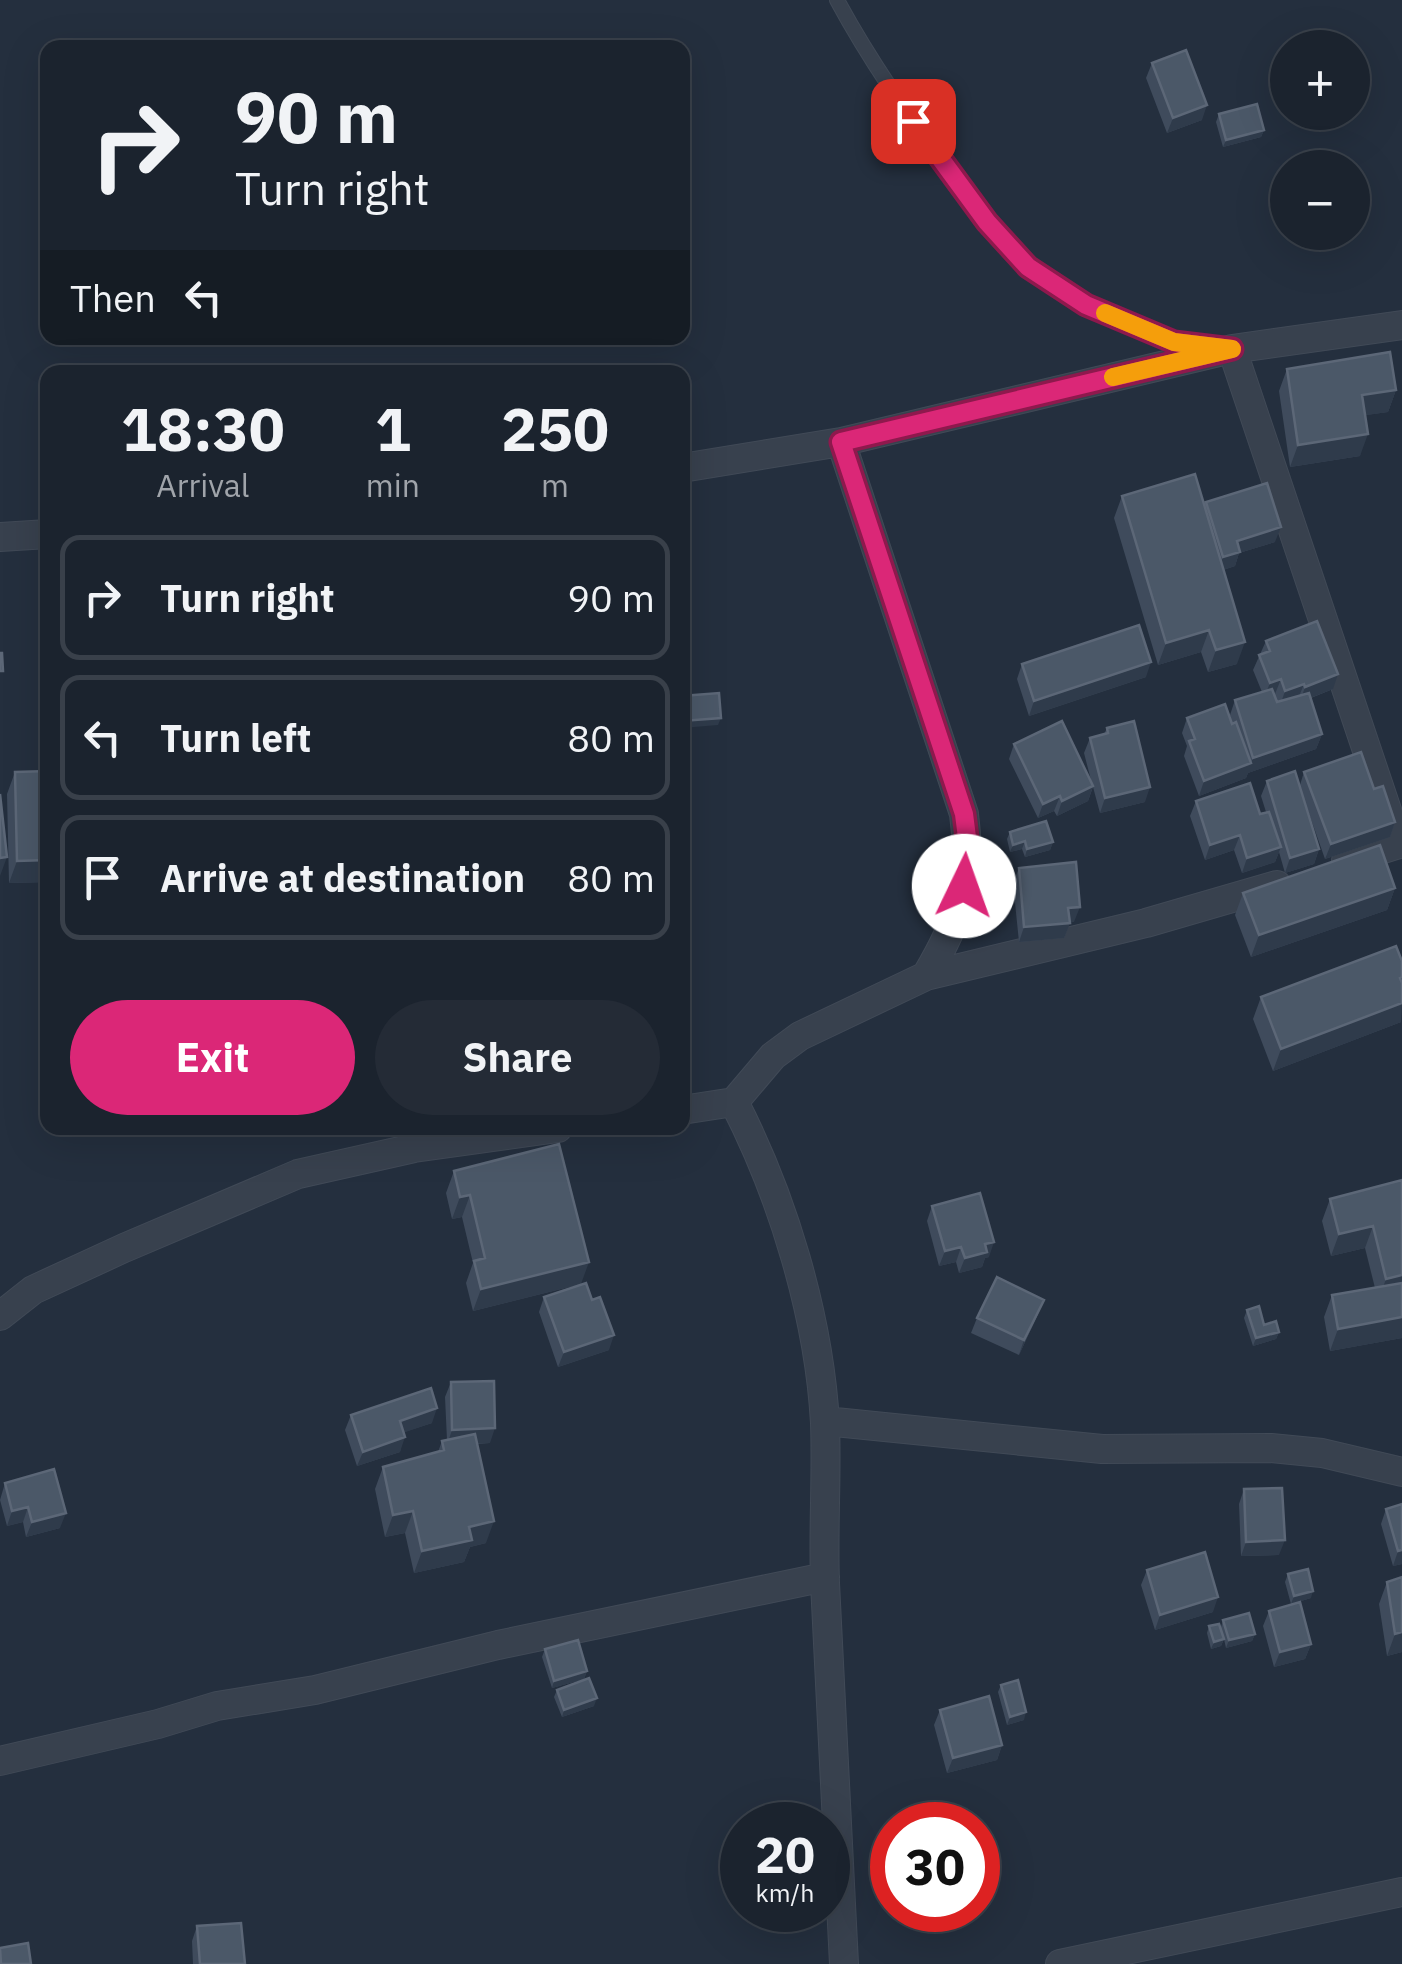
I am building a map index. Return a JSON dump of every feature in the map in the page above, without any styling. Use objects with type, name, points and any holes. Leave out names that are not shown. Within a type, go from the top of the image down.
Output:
[{"type":"street","points":[[690,467],[841,442],[1232,349],[1402,326]]},
{"type":"street","points":[[690,1109],[734,1102],[773,1056],[800,1036],[926,976],[1146,924],[1401,846],[1232,349]]},
{"type":"street","points":[[841,442],[964,814],[969,853],[964,886],[953,931],[926,976]]},
{"type":"street","points":[[0,538],[40,535]]},
{"type":"street","points":[[734,1102],[759,1150],[789,1236],[802,1282],[824,1420],[825,1577],[844,1964]]},
{"type":"street","points":[[0,1316],[33,1290],[298,1174],[412,1138],[456,1135]]},
{"type":"street","points":[[824,1420],[1102,1449],[1271,1448],[1322,1453],[1402,1472]]},
{"type":"street","points":[[0,1761],[217,1706],[315,1690],[498,1645],[825,1577]]},
{"type":"street","points":[[1060,1964],[1402,1892]]},
{"type":"lane","points":[[837,0],[944,165],[987,222],[1028,267],[1086,305],[1174,342],[1232,349]]},
{"type":"building","points":[[1186,50],[1207,105],[1173,118],[1152,63]]},
{"type":"building","points":[[1257,104],[1264,130],[1226,140],[1219,114]]},
{"type":"building","points":[[1390,352],[1396,390],[1362,395],[1368,434],[1298,445],[1287,369]]},
{"type":"building","points":[[1195,474],[1245,642],[1216,650],[1209,630],[1166,643],[1122,496]]},
{"type":"building","points":[[1267,483],[1281,527],[1237,541],[1240,552],[1223,557],[1206,502]]},
{"type":"building","points":[[1317,621],[1338,674],[1285,691],[1281,679],[1270,683],[1259,655],[1270,651],[1266,641]]},
{"type":"building","points":[[1139,625],[1151,662],[1034,701],[1022,664]]},
{"type":"building","points":[[1272,689],[1277,702],[1309,693],[1322,734],[1253,758],[1235,700]]},
{"type":"building","points":[[719,693],[721,718],[690,720],[690,695]]},
{"type":"building","points":[[1225,704],[1251,763],[1204,781],[1189,741],[1195,739],[1187,718]]},
{"type":"building","points":[[1062,721],[1093,786],[1062,801],[1060,796],[1043,804],[1014,744]]},
{"type":"building","points":[[1134,721],[1150,787],[1105,798],[1090,738],[1108,733],[1107,728]]},
{"type":"building","points":[[1361,752],[1374,789],[1383,786],[1395,822],[1331,844],[1304,772]]},
{"type":"building","points":[[40,771],[40,860],[17,861],[15,772]]},
{"type":"building","points":[[1295,771],[1319,849],[1290,858],[1267,781]]},
{"type":"building","points":[[1250,783],[1260,814],[1269,812],[1281,847],[1247,858],[1240,835],[1210,845],[1196,801]]},
{"type":"building","points":[[0,794],[7,857],[0,858]]},
{"type":"building","points":[[1046,821],[1053,842],[1027,849],[1025,841],[1013,845],[1010,832]]},
{"type":"building","points":[[1380,845],[1395,888],[1259,935],[1243,893]]},
{"type":"building","points":[[1076,862],[1080,907],[1068,908],[1070,923],[1024,927],[1019,868]]},
{"type":"building","points":[[1396,946],[1402,961],[1402,1003],[1281,1049],[1261,997]]},
{"type":"building","points":[[559,1144],[589,1262],[481,1289],[474,1261],[485,1258],[470,1195],[460,1197],[454,1171]]},
{"type":"building","points":[[1402,1180],[1402,1275],[1386,1279],[1373,1226],[1339,1234],[1330,1199]]},
{"type":"building","points":[[980,1193],[994,1242],[985,1244],[987,1252],[965,1258],[961,1247],[945,1251],[932,1206]]},
{"type":"building","points":[[997,1277],[1044,1300],[1024,1340],[977,1318]]},
{"type":"building","points":[[586,1283],[592,1300],[600,1297],[614,1335],[564,1352],[544,1297]]},
{"type":"building","points":[[1402,1283],[1402,1317],[1338,1329],[1332,1295]]},
{"type":"building","points":[[1259,1306],[1264,1325],[1276,1321],[1279,1332],[1256,1338],[1247,1310]]},
{"type":"building","points":[[494,1381],[495,1428],[452,1430],[451,1382]]},
{"type":"building","points":[[431,1388],[437,1408],[400,1421],[405,1437],[363,1452],[351,1415]]},
{"type":"building","points":[[475,1434],[494,1521],[469,1527],[472,1540],[422,1551],[413,1511],[393,1515],[383,1467],[444,1450],[442,1441]]},
{"type":"building","points":[[54,1469],[66,1513],[32,1522],[28,1507],[12,1511],[5,1483]]},
{"type":"building","points":[[1282,1488],[1285,1540],[1246,1542],[1244,1489]]},
{"type":"building","points":[[1402,1504],[1402,1550],[1398,1551],[1386,1509]]},
{"type":"building","points":[[1205,1552],[1218,1597],[1160,1615],[1147,1570]]},
{"type":"building","points":[[1308,1569],[1313,1591],[1294,1596],[1288,1574]]},
{"type":"building","points":[[1402,1577],[1402,1632],[1395,1634],[1387,1582]]},
{"type":"building","points":[[1300,1602],[1311,1644],[1280,1652],[1269,1611]]},
{"type":"building","points":[[1249,1613],[1255,1634],[1229,1640],[1223,1620]]},
{"type":"building","points":[[1219,1624],[1224,1639],[1214,1642],[1209,1626]]},
{"type":"building","points":[[578,1640],[587,1671],[554,1681],[545,1649]]},
{"type":"building","points":[[589,1678],[597,1698],[564,1710],[557,1690]]},
{"type":"building","points":[[1018,1680],[1026,1712],[1010,1717],[1001,1685]]},
{"type":"building","points":[[989,1696],[1002,1745],[953,1758],[940,1710]]},
{"type":"building","points":[[241,1923],[245,1964],[200,1964],[197,1926]]},
{"type":"building","points":[[28,1943],[31,1964],[1,1964],[0,1948]]},
{"type":"slow traffic","points":[[1105,313],[1174,342],[1232,349],[1113,377]]},
{"type":"route","points":[[913,121],[987,222],[1028,267],[1086,305],[1174,342],[1232,349],[841,442],[964,814],[969,853],[964,886]]}]
